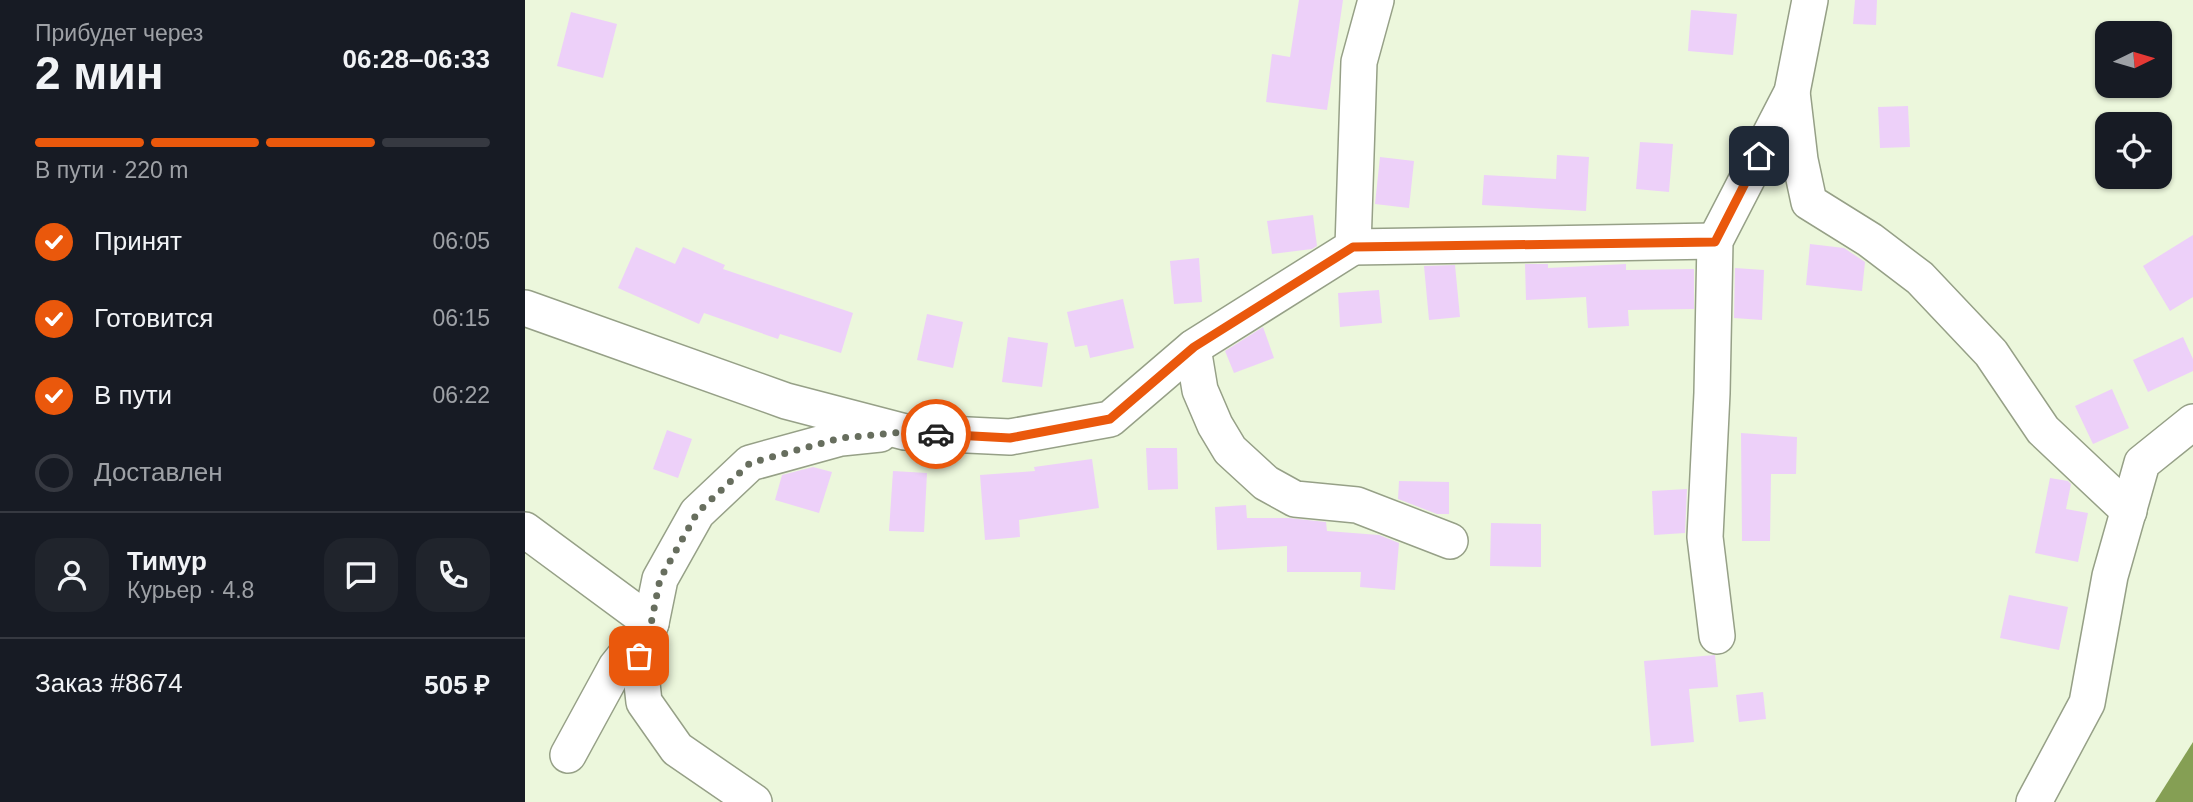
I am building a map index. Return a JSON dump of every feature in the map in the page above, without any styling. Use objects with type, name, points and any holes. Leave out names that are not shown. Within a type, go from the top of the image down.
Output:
[{"type":"street","points":[[1353,247],[1359,62],[1376,0]]},
{"type":"street","points":[[1810,0],[1793,92],[1800,160],[1809,202],[1870,240],[1920,278],[1991,353],[2043,430],[2129,511]]},
{"type":"street","points":[[1717,636],[1705,537],[1712,393],[1715,242],[1793,92]]},
{"type":"street","points":[[754,802],[677,749],[643,702],[639,656],[651,624],[660,579],[697,513],[750,463],[841,438],[905,432],[1010,438],[1110,419],[1193,348],[1353,247],[1715,242]]},
{"type":"street","points":[[525,308],[786,401],[905,432]]},
{"type":"street","points":[[1193,348],[1200,390],[1215,425],[1230,450],[1266,483],[1296,499],[1357,505],[1450,541]]},
{"type":"street","points":[[2034,802],[2087,703],[2110,576],[2142,463],[2193,422]]},
{"type":"street","points":[[525,530],[651,624]]},
{"type":"street","points":[[568,755],[616,667],[651,624]]},
{"type":"shaded area","points":[[2193,742],[2193,802],[2155,802]]},
{"type":"building","points":[[1299,0],[1343,0],[1327,110],[1266,102],[1272,54],[1290,57]]},
{"type":"building","points":[[1855,0],[1877,0],[1876,25],[1853,24]]},
{"type":"building","points":[[1691,10],[1737,14],[1733,55],[1688,51]]},
{"type":"building","points":[[571,12],[617,24],[603,78],[557,66]]},
{"type":"building","points":[[1908,106],[1910,147],[1880,148],[1878,107]]},
{"type":"building","points":[[1640,142],[1673,144],[1669,192],[1636,189]]},
{"type":"building","points":[[1557,155],[1589,157],[1586,211],[1482,205],[1484,175],[1556,179]]},
{"type":"building","points":[[1380,157],[1414,161],[1409,208],[1375,204]]},
{"type":"building","points":[[1313,215],[1317,246],[1272,254],[1267,221]]},
{"type":"building","points":[[2193,235],[2193,297],[2170,311],[2143,266]]},
{"type":"building","points":[[1810,244],[1844,248],[1865,262],[1862,291],[1806,285]]},
{"type":"building","points":[[636,247],[675,264],[683,247],[725,265],[723,269],[853,313],[841,353],[780,334],[778,339],[704,313],[699,324],[618,288]]},
{"type":"building","points":[[1199,258],[1202,302],[1174,304],[1170,261]]},
{"type":"building","points":[[1525,264],[1548,264],[1548,268],[1626,264],[1626,270],[1694,269],[1694,309],[1628,310],[1629,326],[1588,328],[1586,297],[1526,300]]},
{"type":"building","points":[[1455,265],[1460,317],[1429,320],[1424,266]]},
{"type":"building","points":[[1735,268],[1764,270],[1762,320],[1734,318]]},
{"type":"building","points":[[1379,290],[1382,323],[1340,327],[1338,293]]},
{"type":"building","points":[[1123,299],[1134,348],[1090,358],[1087,345],[1075,347],[1067,312]]},
{"type":"building","points":[[927,314],[963,322],[953,368],[917,360]]},
{"type":"building","points":[[1263,327],[1274,358],[1234,373],[1225,351]]},
{"type":"building","points":[[1008,337],[1048,343],[1042,387],[1002,382]]},
{"type":"building","points":[[2183,337],[2193,359],[2193,371],[2148,392],[2133,360]]},
{"type":"building","points":[[2112,389],[2129,428],[2093,444],[2075,406]]},
{"type":"building","points":[[667,430],[692,439],[678,478],[653,469]]},
{"type":"building","points":[[1741,433],[1797,437],[1796,474],[1771,474],[1770,541],[1742,541]]},
{"type":"building","points":[[1146,448],[1177,448],[1178,489],[1148,490]]},
{"type":"building","points":[[1092,459],[1099,508],[1019,520],[1020,537],[985,540],[980,475],[1035,471],[1034,467]]},
{"type":"building","points":[[813,467],[832,472],[819,513],[775,500],[782,475]]},
{"type":"building","points":[[893,471],[927,473],[924,532],[889,531]]},
{"type":"building","points":[[2050,478],[2071,484],[2066,509],[2088,513],[2078,562],[2035,553]]},
{"type":"building","points":[[1399,481],[1449,482],[1449,514],[1437,514],[1398,499]]},
{"type":"building","points":[[1687,489],[1685,533],[1654,535],[1652,491]]},
{"type":"building","points":[[1246,505],[1247,518],[1289,518],[1326,522],[1327,531],[1379,535],[1399,543],[1395,590],[1360,587],[1361,572],[1287,572],[1287,546],[1217,550],[1215,507]]},
{"type":"building","points":[[1491,523],[1541,524],[1541,567],[1490,566]]},
{"type":"building","points":[[2009,595],[2068,607],[2059,650],[2000,638]]},
{"type":"building","points":[[1715,655],[1718,687],[1689,689],[1694,742],[1651,746],[1644,661]]},
{"type":"building","points":[[1763,692],[1766,719],[1739,722],[1736,695]]},
{"type":"way so far","points":[[639,656],[651,624],[660,579],[697,513],[750,463],[793,449],[841,438],[905,432],[936,434]]},
{"type":"route","points":[[936,434],[1010,438],[1110,419],[1194,347],[1353,247],[1715,242],[1759,156]]}]
